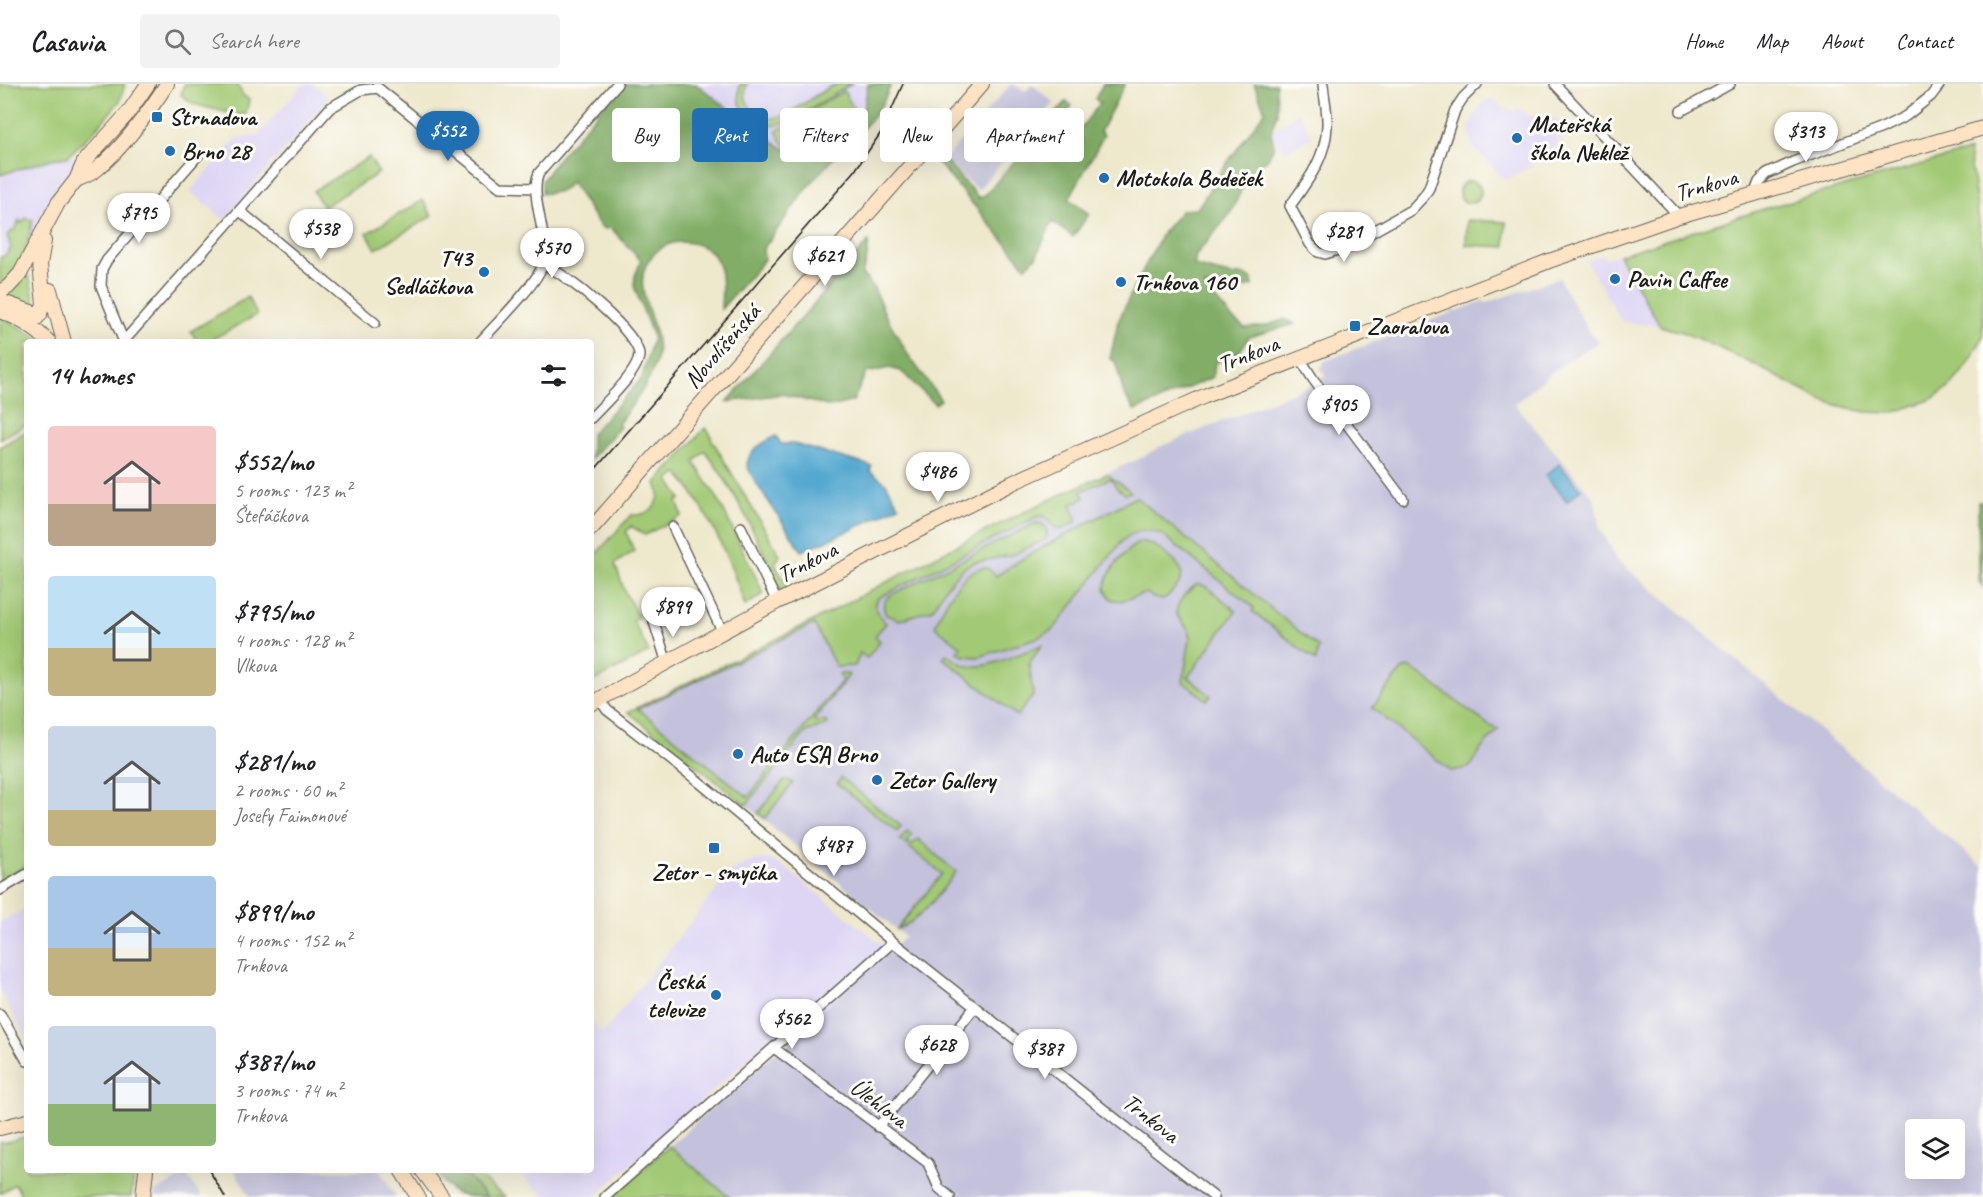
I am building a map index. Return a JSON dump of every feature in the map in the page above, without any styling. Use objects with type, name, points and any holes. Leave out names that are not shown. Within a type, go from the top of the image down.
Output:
[{"type":"street","points":[[0,292],[9,287],[20,274],[51,216],[76,180],[84,162],[128,113],[148,84]]},
{"type":"street","points":[[76,180],[96,170],[123,142],[149,111],[167,84]]},
{"type":"street","points":[[483,339],[538,275],[543,264],[544,246],[536,188],[537,177],[542,168],[617,84]]},
{"type":"street","name":"Novolíšeňská","points":[[594,526],[982,84]]},
{"type":"street","points":[[1323,84],[1328,126],[1324,148],[1314,173],[1290,206],[1310,244],[1318,252],[1325,254],[1344,248],[1416,206],[1429,188],[1455,110],[1477,84]]},
{"type":"street","points":[[1555,84],[1679,216]]},
{"type":"street","points":[[1681,111],[1730,84]]},
{"type":"street","name":"Trnkova","points":[[1754,195],[1759,182],[1767,174],[1882,128],[1906,116],[1931,96],[1940,84]]},
{"type":"street","points":[[127,339],[330,108],[361,90],[378,88],[500,187],[536,188]]},
{"type":"street","name":"Trnkova","points":[[1214,1197],[893,942],[693,777],[595,701],[777,602],[1021,479],[1207,395],[1299,357],[1564,255],[1679,216],[1980,129]]},
{"type":"street","points":[[123,339],[100,286],[102,268],[199,154]]},
{"type":"street","points":[[240,211],[375,323]]},
{"type":"street","points":[[49,326],[41,254],[51,216]]},
{"type":"street","points":[[51,216],[48,267],[50,290],[63,339]]},
{"type":"street","points":[[543,264],[559,272],[618,322],[628,332],[638,350],[638,360],[630,374],[594,415]]},
{"type":"street","points":[[0,301],[49,326]]},
{"type":"street","points":[[7,313],[49,326]]},
{"type":"street","points":[[7,313],[35,329],[49,326]]},
{"type":"street","points":[[1299,357],[1403,499]]},
{"type":"street","points":[[673,527],[723,633]]},
{"type":"street","name":"Trnkova","points":[[741,527],[777,602]]},
{"type":"street","points":[[654,622],[667,663]]},
{"type":"street","points":[[0,890],[24,876]]},
{"type":"street","points":[[605,1197],[893,942]]},
{"type":"street","points":[[878,1127],[975,1007]]},
{"type":"street","points":[[0,1014],[24,1056]]},
{"type":"street","name":"Úlehlova","points":[[774,1048],[928,1163],[939,1188],[950,1197]]},
{"type":"street","points":[[0,1128],[24,1122]]},
{"type":"street","points":[[143,1197],[146,1173]]},
{"type":"street","points":[[403,1173],[418,1197]]},
{"type":"street","points":[[424,1173],[442,1197]]},
{"type":"shaded area","points":[[303,84],[313,84],[329,98],[275,161],[269,164],[270,166],[226,218],[222,218],[190,191],[237,138],[258,135]]},
{"type":"shaded area","points":[[696,84],[868,84],[863,108],[780,108],[780,146],[768,137],[768,108],[728,108]]},
{"type":"shaded area","points":[[1011,84],[1026,91],[1032,84],[1054,103],[1050,108],[990,108]]},
{"type":"shaded area","name":"Mateřská škola Neklež","points":[[1487,99],[1500,103],[1499,106],[1514,111],[1516,108],[1540,119],[1541,116],[1557,120],[1569,133],[1530,167],[1505,180],[1473,148],[1471,142],[1469,127],[1477,110]]},
{"type":"shaded area","points":[[1298,112],[1312,137],[1286,152],[1282,145],[1279,146],[1271,132]]},
{"type":"shaded area","points":[[964,137],[964,162],[1002,162],[978,190],[946,162],[952,162],[952,151]]},
{"type":"shaded area","points":[[76,156],[84,162],[0,292],[0,175],[51,159]]},
{"type":"shaded area","name":"Pavin Caffee","points":[[1603,255],[1605,258],[1619,255],[1660,326],[1622,322],[1586,261]]},
{"type":"shaded area","points":[[1559,278],[1588,331],[1599,342],[1561,365],[1514,404],[1595,499],[1600,530],[1616,559],[1983,867],[1983,1197],[612,1197],[905,937],[746,805],[628,712],[767,644],[1061,493],[1141,458],[1159,447],[1306,387],[1326,375],[1320,368],[1324,361],[1483,301],[1486,303]]},
{"type":"shaded area","points":[[769,859],[784,867],[875,939],[898,954],[863,1110],[771,1038],[595,1197],[547,1197],[517,1173],[594,1173],[594,1026],[603,1033],[731,872],[741,865]]},
{"type":"shaded area","points":[[24,909],[24,1033],[0,991],[0,922]]},
{"type":"shaded area","points":[[236,1173],[382,1173],[396,1197],[250,1197]]},
{"type":"shaded area","points":[[186,1174],[202,1197],[154,1197],[155,1192]]},
{"type":"green space","points":[[0,84],[125,84],[120,101],[67,157],[51,159],[0,175]]},
{"type":"green space","points":[[184,84],[237,84],[249,100],[246,114],[237,115],[193,104],[181,95]]},
{"type":"green space","points":[[622,84],[696,84],[728,108],[692,108],[692,162],[768,162],[768,137],[780,146],[780,162],[830,162],[763,249],[764,259],[760,265],[721,309],[721,274],[714,255],[706,248],[681,242],[668,245],[656,252],[647,264],[643,276],[643,289],[657,343],[655,366],[641,392],[618,424],[620,427],[594,456],[594,431],[642,378],[653,337],[634,286],[641,261],[611,228],[604,229],[600,226],[571,182],[562,191],[542,194],[542,181],[556,161]]},
{"type":"green space","points":[[740,84],[747,84],[747,102],[751,108],[742,108]]},
{"type":"green space","points":[[837,84],[851,84],[814,107],[796,108],[827,88]]},
{"type":"green space","points":[[868,84],[891,84],[885,98],[868,123],[868,108],[863,108]]},
{"type":"green space","points":[[1103,84],[1125,84],[1100,132],[1104,135],[1069,199],[1089,214],[1073,237],[1052,222],[1036,257],[1026,267],[938,163],[946,162],[979,198],[985,195],[1014,162],[1084,162],[1084,124],[1100,103],[1095,99]]},
{"type":"green space","points":[[1254,84],[1276,84],[1277,113],[1271,132],[1274,146],[1268,159],[1251,170],[1230,214],[1196,255],[1194,266],[1233,276],[1242,274],[1252,279],[1253,286],[1241,288],[1204,286],[1232,318],[1245,328],[1266,326],[1285,319],[1295,324],[1249,337],[1239,353],[1215,363],[1213,377],[1135,411],[1124,394],[1115,361],[1110,359],[1118,322],[1163,232],[1182,210],[1197,209],[1265,111]]},
{"type":"green space","points":[[844,91],[853,108],[815,108]]},
{"type":"green space","points":[[1066,102],[1072,106],[1071,108],[1061,108]]},
{"type":"green space","points":[[780,116],[780,124],[769,125],[768,118]]},
{"type":"green space","points":[[1969,151],[1983,250],[1983,337],[1967,366],[1949,388],[1930,400],[1892,413],[1865,412],[1821,400],[1706,342],[1660,326],[1619,255],[1770,207]]},
{"type":"green space","points":[[369,157],[379,173],[323,207],[313,191]]},
{"type":"green space","points":[[1470,181],[1478,184],[1481,192],[1478,200],[1470,203],[1462,200],[1459,192],[1462,184]]},
{"type":"green space","points":[[423,200],[432,216],[376,249],[367,233]]},
{"type":"green space","points":[[26,218],[33,220],[22,264],[0,288],[0,257],[5,256],[11,248],[7,235],[16,228],[19,220],[21,223]]},
{"type":"green space","points":[[1467,220],[1506,222],[1505,247],[1466,245]]},
{"type":"green space","points":[[869,241],[862,274],[874,288],[885,314],[909,356],[941,400],[935,404],[901,371],[889,368],[866,373],[853,401],[831,407],[782,394],[727,402]]},
{"type":"green space","points":[[29,276],[36,307],[5,295]]},
{"type":"green space","points":[[248,297],[257,315],[213,339],[195,339],[191,331]]},
{"type":"green space","points":[[0,316],[40,339],[24,339],[24,426],[0,439]]},
{"type":"green space","points":[[705,428],[780,555],[775,564],[789,590],[781,592],[745,515],[727,482],[705,451],[694,462],[718,499],[764,594],[745,606],[718,536],[678,473],[669,480],[681,499],[677,501],[682,516],[645,535],[631,526],[626,532],[634,551],[615,564],[625,592],[638,617],[633,621],[649,652],[594,681],[594,557],[631,515],[650,511],[654,507],[659,497],[656,483]]},
{"type":"green space","points":[[24,433],[24,867],[0,881],[0,447]]},
{"type":"green space","points":[[1107,474],[1131,492],[1125,494],[1117,488],[1111,478],[1081,491],[1084,498],[1071,504],[1076,522],[1061,530],[1054,527],[1045,517],[1036,517],[878,598],[877,611],[886,623],[875,636],[880,641],[867,658],[860,653],[855,666],[836,667],[814,624],[638,709],[748,797],[842,681],[839,674],[848,674],[814,720],[817,723],[825,721],[828,724],[806,732],[746,805],[628,712],[809,623],[994,527]]},
{"type":"green space","points":[[1136,497],[1318,647],[1316,661],[1252,611],[1254,608],[1164,536],[1147,531],[1132,534],[1122,541],[1054,629],[1039,637],[979,657],[964,656],[957,652],[961,647],[935,626],[954,590],[968,574],[985,568],[996,576],[1025,557]]},
{"type":"green space","points":[[1978,502],[1983,502],[1982,586],[1979,581]]},
{"type":"green space","points":[[1036,523],[1042,524],[1045,528],[1046,539],[1012,555],[971,563],[960,571],[945,588],[933,609],[900,620],[886,615],[884,605],[889,596]]},
{"type":"green space","points":[[1141,542],[1155,546],[1175,562],[1182,572],[1180,581],[1163,600],[1153,598],[1147,593],[1120,601],[1111,599],[1105,589],[1109,576],[1123,555]]},
{"type":"green space","points":[[1198,584],[1207,587],[1236,611],[1188,677],[1211,696],[1207,700],[1183,682],[1190,638],[1188,629],[1176,614],[1183,597]]},
{"type":"green space","points":[[1042,645],[1029,663],[1033,696],[1017,716],[943,658],[946,654],[967,666],[975,667],[1004,660]]},
{"type":"green space","points":[[1410,667],[1490,726],[1499,729],[1481,749],[1471,766],[1451,771],[1372,708],[1402,670]]},
{"type":"green space","points":[[841,778],[901,826],[897,831],[837,784]]},
{"type":"green space","points":[[787,780],[793,783],[765,818],[758,813],[782,783]]},
{"type":"green space","points":[[907,831],[912,835],[907,841],[912,845],[918,839],[956,872],[922,913],[897,929],[942,874],[900,840]]},
{"type":"green space","points":[[24,1137],[24,1173],[135,1173],[131,1197],[15,1197],[21,1194],[15,1184],[0,1193],[0,1142]]},
{"type":"green space","points":[[669,1146],[729,1197],[612,1197]]},
{"type":"green space","points":[[437,1173],[464,1173],[487,1197],[461,1195],[446,1185]]},
{"type":"green space","points":[[464,1173],[475,1173],[505,1197],[487,1197]]},
{"type":"water","points":[[776,436],[781,444],[794,444],[872,466],[870,471],[886,483],[899,506],[802,551],[747,466],[753,451]]},
{"type":"water","points":[[1559,464],[1581,489],[1567,501],[1545,476]]},
{"type":"tram line","points":[[594,471],[854,172],[882,131],[903,84]]},
{"type":"tram line","points":[[211,1173],[225,1197]]},
{"type":"place","name":"Strnadova","points":[[157,117]]},
{"type":"place","name":"Mateřská škola Neklež","points":[[1517,138]]},
{"type":"place","name":"Brno 28","points":[[170,151]]},
{"type":"place","name":"Motokola Bodeček","points":[[1104,178]]},
{"type":"place","name":"T43 Sedláčkova","points":[[484,272]]},
{"type":"place","name":"Pavin Caffee","points":[[1615,279]]},
{"type":"place","name":"Trnkova 160","points":[[1121,282]]},
{"type":"place","name":"Zaoralova","points":[[1355,326]]},
{"type":"place","name":"Auto ESA Brno","points":[[738,754]]},
{"type":"place","name":"Zetor Gallery","points":[[877,780]]},
{"type":"place","name":"Zetor - smyčka","points":[[714,848]]},
{"type":"place","name":"Česká televize","points":[[716,995]]}]
